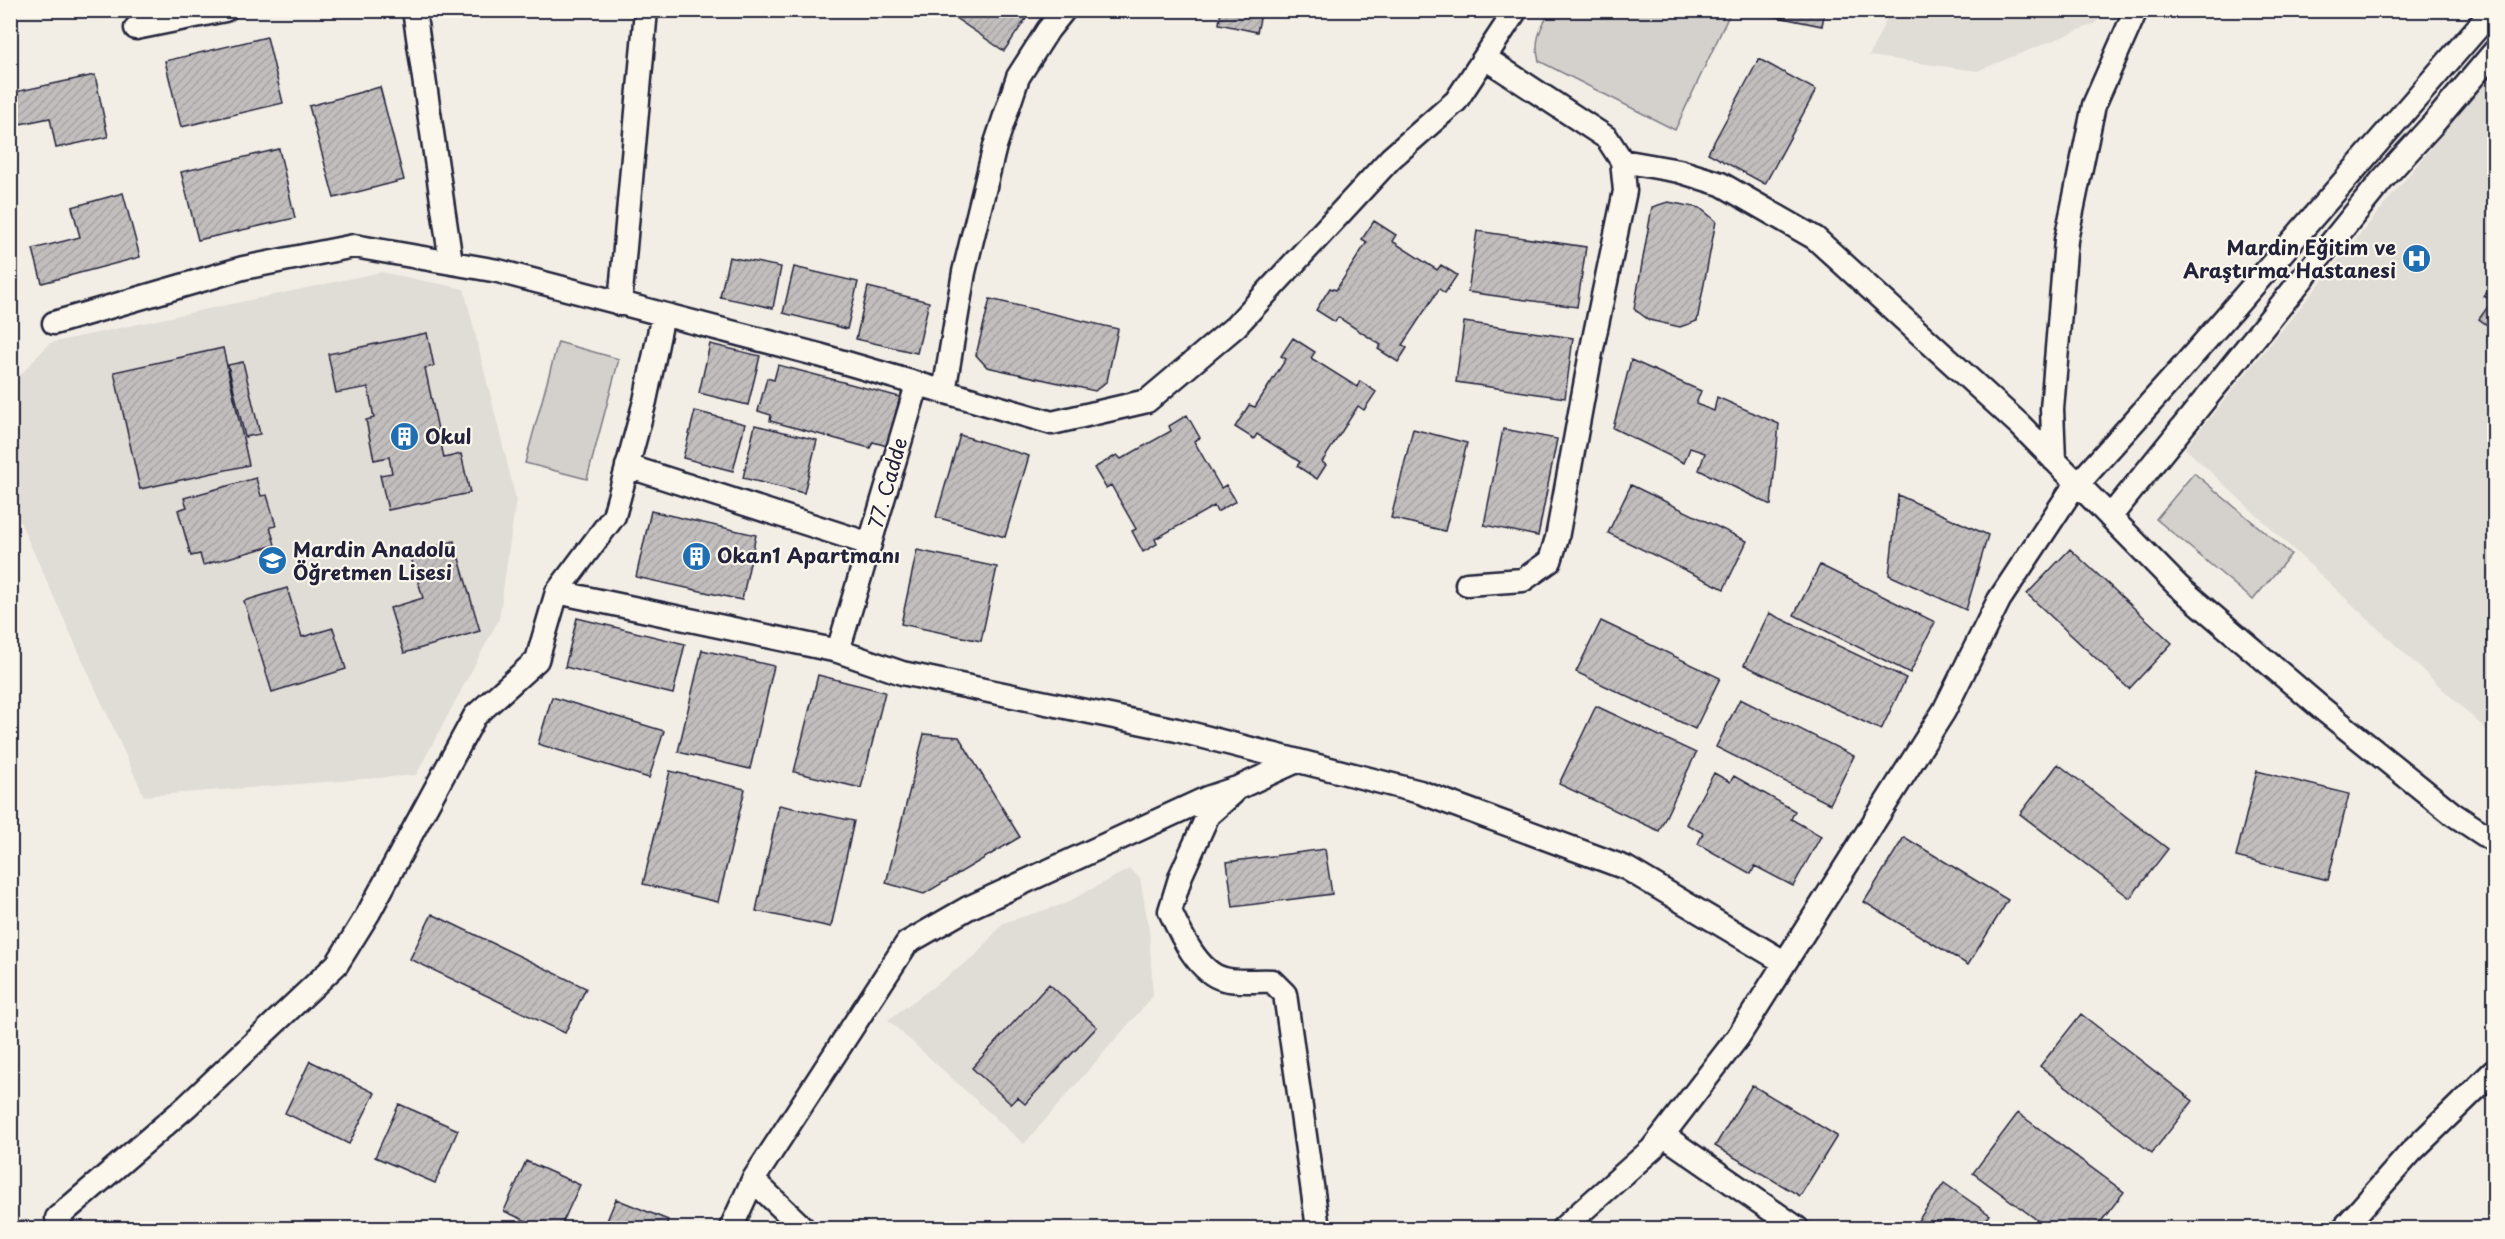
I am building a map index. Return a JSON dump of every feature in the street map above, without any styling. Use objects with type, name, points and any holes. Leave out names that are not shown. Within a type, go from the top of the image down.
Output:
[{"type":"street","points":[[136,28],[225,10]]},
{"type":"street","points":[[414,10],[452,262]]},
{"type":"street","points":[[620,304],[646,10]]},
{"type":"street","points":[[944,392],[964,272],[995,146],[1018,77],[1048,30],[1065,10]]},
{"type":"street","points":[[2054,460],[2052,409],[2066,240],[2094,105],[2136,10]]},
{"type":"street","points":[[1563,1228],[1652,1149],[1738,1037],[1784,962],[1840,879],[1944,711],[1999,600],[2068,494],[2413,105],[2493,10]]},
{"type":"street","points":[[54,323],[243,268],[354,246],[498,270],[620,304],[819,354],[917,385],[1052,423],[1147,401],[1236,326],[1391,158],[1456,101],[1514,11]]},
{"type":"street","points":[[2110,517],[2382,180],[2494,52]]},
{"type":"street","points":[[1467,584],[1523,580],[1550,561],[1557,538],[1590,353],[1625,191],[1622,161],[1607,138],[1485,58]]},
{"type":"street","points":[[2413,105],[2434,123]]},
{"type":"street","points":[[1622,161],[1679,171],[1721,184],[1815,238],[2020,425],[2178,586],[2319,707],[2453,814],[2494,841]]},
{"type":"street","points":[[62,1228],[57,1218],[186,1107],[338,963],[368,914],[475,716],[537,660],[556,592],[614,516],[645,401],[663,315]]},
{"type":"street","name":"77. Cadde","points":[[838,651],[917,385]]},
{"type":"street","points":[[627,466],[870,544]]},
{"type":"street","points":[[556,592],[838,651],[903,674],[1177,730],[1420,792],[1626,868],[1784,962]]},
{"type":"street","points":[[731,1228],[753,1180],[907,943],[968,908],[1207,798],[1240,787],[1297,761]]},
{"type":"street","points":[[1240,787],[1208,815],[1181,875],[1170,911],[1184,940],[1204,966],[1223,979],[1272,981],[1285,994],[1318,1228]]},
{"type":"street","points":[[2344,1228],[2411,1152],[2494,1071]]},
{"type":"street","points":[[1663,1135],[1797,1228]]},
{"type":"street","points":[[753,1180],[803,1228]]},
{"type":"shaded area","points":[[1550,10],[1731,11],[1675,130],[1539,61],[1537,41]]},
{"type":"shaded area","points":[[1891,10],[2108,11],[2094,24],[1977,71],[1869,56]]},
{"type":"shaded area","name":"Mardin Eğitim ve Araştırma Hastanesi","points":[[2494,71],[2494,737],[2185,448]]},
{"type":"shaded area","name":"Mardin Anadolu Öğretmen Lisesi","points":[[381,272],[464,289],[516,499],[499,619],[416,775],[144,796],[11,502],[10,386],[50,343]]},
{"type":"shaded area","points":[[558,342],[619,359],[587,479],[525,463]]},
{"type":"shaded area","points":[[2194,473],[2291,554],[2253,600],[2156,519]]},
{"type":"shaded area","points":[[1129,869],[1140,878],[1149,929],[1153,996],[1024,1144],[888,1020],[975,956],[1003,923],[1064,904]]},
{"type":"building","points":[[950,10],[1032,10],[1004,51],[948,13]]},
{"type":"building","points":[[1221,10],[1262,10],[1257,32],[1219,24]]},
{"type":"building","points":[[1764,10],[1825,10],[1822,26],[1763,14]]},
{"type":"building","points":[[267,37],[283,103],[181,127],[165,61]]},
{"type":"building","points":[[1759,59],[1816,90],[1765,184],[1708,153]]},
{"type":"building","points":[[95,75],[108,137],[56,148],[50,118],[10,126],[10,93]]},
{"type":"building","points":[[380,87],[404,180],[334,198],[309,106]]},
{"type":"building","points":[[279,149],[295,218],[198,240],[181,172]]},
{"type":"building","points":[[123,193],[140,257],[42,283],[33,249],[80,237],[72,207]]},
{"type":"building","points":[[1668,202],[1700,208],[1716,221],[1697,321],[1680,327],[1649,320],[1634,309],[1652,207]]},
{"type":"building","points":[[1374,221],[1396,235],[1392,241],[1437,270],[1441,265],[1457,275],[1445,293],[1439,289],[1402,345],[1407,348],[1398,362],[1378,349],[1381,345],[1338,317],[1335,322],[1316,310],[1330,288],[1336,290],[1367,242],[1362,239]]},
{"type":"building","points":[[1477,231],[1586,247],[1577,307],[1468,292]]},
{"type":"building","points":[[729,257],[781,267],[773,308],[720,297]]},
{"type":"building","points":[[794,267],[858,282],[847,329],[783,313]]},
{"type":"building","points":[[2494,282],[2494,330],[2479,319],[2492,301],[2484,296]]},
{"type":"building","points":[[868,287],[929,302],[917,353],[856,339]]},
{"type":"building","points":[[990,299],[1118,329],[1107,381],[1095,391],[987,367],[976,355]]},
{"type":"building","points":[[1464,322],[1573,338],[1565,398],[1456,382]]},
{"type":"building","name":"Okul","points":[[427,333],[434,366],[425,368],[444,458],[461,454],[470,493],[388,510],[380,475],[392,473],[389,457],[374,460],[366,420],[374,418],[368,387],[336,393],[328,354]]},
{"type":"building","points":[[1293,338],[1315,352],[1311,358],[1357,387],[1360,381],[1376,392],[1364,410],[1358,406],[1322,462],[1326,465],[1317,479],[1297,466],[1300,462],[1257,434],[1254,439],[1235,427],[1249,405],[1255,407],[1286,359],[1281,356]]},
{"type":"building","points":[[710,344],[760,356],[748,405],[699,393]]},
{"type":"building","points":[[223,348],[249,465],[140,489],[114,372]]},
{"type":"building","points":[[1631,360],[1701,391],[1696,404],[1714,411],[1717,397],[1779,424],[1771,505],[1699,470],[1705,453],[1690,448],[1684,463],[1613,428]]},
{"type":"building","points":[[243,362],[260,434],[245,437],[228,365]]},
{"type":"building","points":[[778,365],[900,397],[887,446],[873,442],[870,448],[770,421],[771,415],[758,411],[767,378],[774,380]]},
{"type":"building","points":[[695,411],[745,424],[733,471],[683,458]]},
{"type":"building","points":[[1187,415],[1200,438],[1194,441],[1221,488],[1226,485],[1236,501],[1217,512],[1214,506],[1155,539],[1157,544],[1143,552],[1132,531],[1136,529],[1111,485],[1106,488],[1094,468],[1117,455],[1121,459],[1171,431],[1169,426]]},
{"type":"building","points":[[755,425],[817,440],[804,493],[743,478]]},
{"type":"building","points":[[1413,429],[1467,443],[1445,531],[1391,518]]},
{"type":"building","points":[[1503,429],[1557,439],[1538,536],[1484,525]]},
{"type":"building","points":[[960,435],[1029,456],[1005,537],[936,517]]},
{"type":"building","points":[[256,478],[261,496],[267,495],[276,526],[270,527],[275,545],[203,565],[200,554],[191,556],[178,510],[187,507],[184,498]]},
{"type":"building","points":[[1631,485],[1747,541],[1724,589],[1608,533]]},
{"type":"building","points":[[1898,495],[1988,535],[1966,610],[1889,575]]},
{"type":"building","name":"Okan1 Apartmanı","points":[[651,511],[756,535],[742,600],[636,577]]},
{"type":"building","points":[[454,541],[480,631],[404,653],[390,608],[423,598],[410,554]]},
{"type":"building","points":[[2070,549],[2172,643],[2129,689],[2027,594]]},
{"type":"building","points":[[917,550],[997,567],[981,641],[901,624]]},
{"type":"building","points":[[1820,565],[1935,622],[1910,673],[1794,615]]},
{"type":"building","points":[[287,588],[302,637],[333,628],[346,669],[272,692],[244,601]]},
{"type":"building","points":[[1769,613],[1906,678],[1881,730],[1744,665]]},
{"type":"building","points":[[577,618],[685,644],[673,694],[565,667]]},
{"type":"building","points":[[1601,621],[1720,678],[1695,729],[1576,672]]},
{"type":"building","points":[[702,650],[774,666],[750,769],[678,752]]},
{"type":"building","points":[[818,675],[885,692],[861,788],[794,772]]},
{"type":"building","points":[[552,697],[664,731],[649,778],[538,744]]},
{"type":"building","points":[[1740,699],[1854,756],[1830,804],[1716,747]]},
{"type":"building","points":[[1596,706],[1696,753],[1659,831],[1559,784]]},
{"type":"building","points":[[924,734],[959,737],[1020,837],[924,894],[886,883]]},
{"type":"building","points":[[2058,764],[2168,849],[2130,898],[2020,814]]},
{"type":"building","points":[[670,771],[745,789],[718,902],[643,884]]},
{"type":"building","points":[[2257,771],[2349,794],[2328,880],[2236,857]]},
{"type":"building","points":[[1714,773],[1730,782],[1734,776],[1795,811],[1791,819],[1821,836],[1793,886],[1755,866],[1751,874],[1698,844],[1703,833],[1686,824]]},
{"type":"building","points":[[779,805],[854,821],[831,927],[756,911]]},
{"type":"building","points":[[1904,837],[2008,900],[1968,965],[1864,902]]},
{"type":"building","points":[[1325,849],[1332,894],[1233,907],[1227,862]]},
{"type":"building","points":[[432,914],[586,988],[565,1033],[410,959]]},
{"type":"building","points":[[1049,984],[1097,1027],[1025,1104],[1017,1097],[1011,1104],[972,1068]]},
{"type":"building","points":[[2081,1014],[2193,1101],[2152,1153],[2040,1066]]},
{"type":"building","points":[[310,1061],[375,1093],[349,1144],[285,1113]]},
{"type":"building","points":[[1752,1085],[1837,1136],[1800,1196],[1715,1146]]},
{"type":"building","points":[[399,1104],[458,1130],[435,1183],[375,1157]]},
{"type":"building","points":[[2018,1113],[2124,1192],[2096,1228],[2048,1228],[1973,1173]]},
{"type":"building","points":[[526,1161],[580,1185],[560,1228],[542,1228],[504,1211]]},
{"type":"building","points":[[1944,1183],[1990,1215],[1980,1228],[1913,1228]]},
{"type":"building","points":[[616,1199],[668,1220],[665,1228],[604,1228]]},
{"type":"place","name":"Mardin Eğitim ve Araştırma Hastanesi","points":[[2417,259]]},
{"type":"place","name":"Okul","points":[[404,437]]},
{"type":"place","name":"Okan1 Apartmanı","points":[[696,556]]},
{"type":"place","name":"Mardin Anadolu Öğretmen Lisesi","points":[[272,561]]}]
